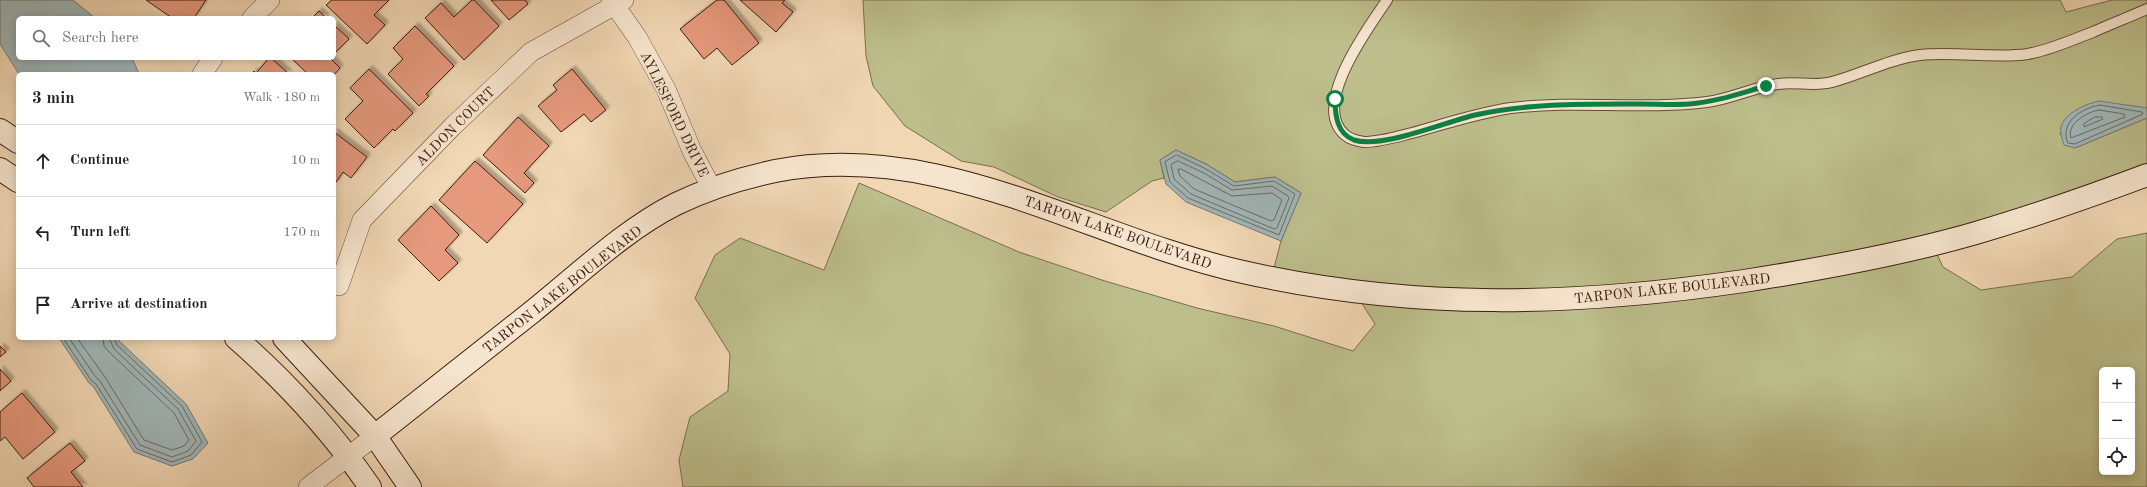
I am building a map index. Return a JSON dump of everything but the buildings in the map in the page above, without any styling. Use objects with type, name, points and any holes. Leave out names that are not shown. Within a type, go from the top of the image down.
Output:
[{"type":"street","points":[[254,16],[270,0]]},
{"type":"street","name":"AYLESFORD DRIVE","points":[[616,2],[666,89],[692,151],[712,189]]},
{"type":"street","name":"ALDON COURT","points":[[339,286],[362,220],[432,148],[531,52],[616,2]]},
{"type":"street","points":[[203,72],[212,60]]},
{"type":"street","points":[[0,130],[16,141]]},
{"type":"street","name":"TARPON LAKE BOULEVARD","points":[[375,436],[584,268],[633,232],[673,206],[712,189],[774,171],[812,166],[874,165],[911,169],[955,178],[993,190],[1182,256],[1297,284],[1382,295],[1453,300],[1547,300],[1612,297],[1699,287],[1796,273],[1882,256],[1973,234],[2057,208],[2147,175]]},
{"type":"street","points":[[0,169],[16,180]]},
{"type":"street","points":[[238,340],[279,378],[349,456],[370,487]]},
{"type":"street","points":[[286,340],[375,436],[410,487]]},
{"type":"street","points":[[308,487],[375,436]]},
{"type":"lane","points":[[1388,0],[1348,62],[1338,85],[1335,99],[1335,116],[1341,130],[1354,140],[1363,142],[1389,139],[1474,115],[1512,108],[1592,104],[1689,104],[1711,101],[1782,83],[1827,83],[1860,73],[1876,66],[1922,55],[2029,54],[2073,40],[2147,9]]},
{"type":"green space","points":[[863,0],[2060,0],[2066,12],[2112,0],[2147,0],[2147,108],[2062,130],[2060,134],[2075,148],[2147,118],[2147,164],[2055,198],[1972,225],[1795,264],[1613,288],[1454,290],[1384,286],[1274,268],[1281,241],[1301,193],[1275,177],[1235,182],[1206,164],[1176,150],[1160,160],[1164,178],[1152,181],[1106,212],[1058,197],[994,167],[961,161],[905,126],[873,86],[866,56]]},
{"type":"green space","points":[[859,183],[1019,252],[1105,281],[1197,308],[1274,326],[1353,351],[1375,324],[1361,302],[1452,310],[1936,252],[1943,267],[1981,290],[2072,277],[2117,239],[2147,233],[2147,487],[683,487],[679,460],[690,417],[728,391],[730,354],[695,298],[715,255],[740,238],[824,270]]},
{"type":"water","points":[[0,0],[73,0],[93,16],[16,16],[16,60],[133,60],[138,72],[18,72],[0,44]]},
{"type":"water","points":[[2099,101],[2147,108],[2147,118],[2075,148],[2064,145],[2061,129],[2062,124],[2068,116],[2078,109]]},
{"type":"water","points":[[1176,150],[1206,164],[1235,182],[1275,177],[1301,193],[1281,241],[1186,202],[1166,184],[1160,160]]},
{"type":"water","points":[[60,340],[118,340],[186,404],[208,443],[193,459],[172,466],[134,452],[93,386],[89,383]]},
{"type":"route","points":[[1335,99],[1335,116],[1341,130],[1346,136],[1363,142],[1389,139],[1474,115],[1512,108],[1592,104],[1689,104],[1711,101],[1766,86]]}]
